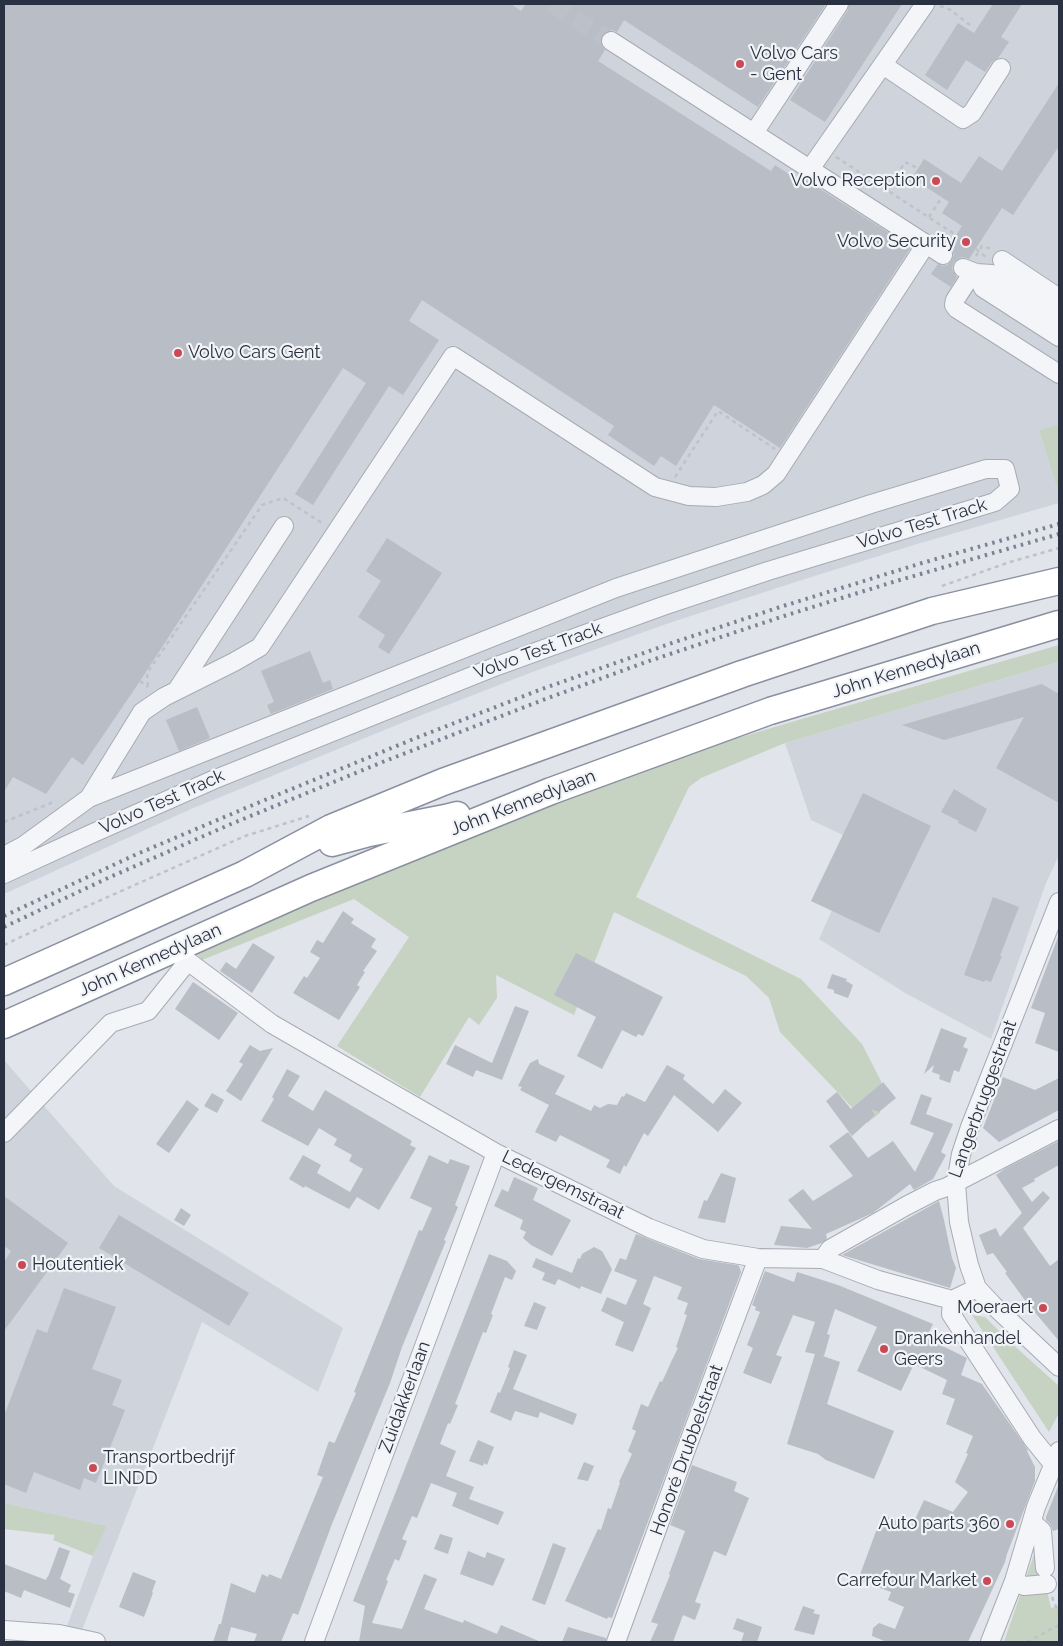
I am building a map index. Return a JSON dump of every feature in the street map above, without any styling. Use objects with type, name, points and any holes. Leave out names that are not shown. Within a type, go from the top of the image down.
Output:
[{"type":"highway","points":[[932,611],[1013,576],[1059,563]]},
{"type":"highway","name":"John Kennedylaan","points":[[245,874],[331,828],[443,782],[742,674],[932,611],[1059,582]]},
{"type":"highway","name":"John Kennedylaan","points":[[4,982],[245,874],[324,844],[462,813],[603,758],[752,707],[936,648],[1059,612]]},
{"type":"highway","name":"John Kennedylaan","points":[[4,1025],[311,888],[550,791],[770,711],[1059,624]]},
{"type":"highway","points":[[550,791],[592,782],[628,771],[812,709],[1059,639]]},
{"type":"street","points":[[754,133],[839,4]]},
{"type":"street","points":[[810,169],[883,65],[931,4]]},
{"type":"street","points":[[89,798],[142,712],[177,691],[260,647],[453,356],[655,487],[689,496],[716,497],[747,492],[763,485],[776,474],[934,249],[610,41]]},
{"type":"street","points":[[883,65],[964,119],[972,113],[1001,68]]},
{"type":"street","points":[[1002,260],[1059,298]]},
{"type":"street","points":[[971,271],[992,274],[1059,319]]},
{"type":"street","points":[[971,271],[983,288],[1059,337]]},
{"type":"street","points":[[971,271],[955,300],[954,305],[957,309],[1059,374]]},
{"type":"street","name":"Volvo Test Track","points":[[4,856],[22,846],[89,798],[616,588],[871,504],[986,469],[1005,469],[1010,489],[995,502],[760,574],[655,609],[505,663],[213,780],[4,874]]},
{"type":"street","points":[[177,691],[284,526]]},
{"type":"street","name":"Langerbruggestraat","points":[[823,1260],[830,1249],[906,1206],[956,1182],[961,1154],[970,1127],[1059,902]]},
{"type":"street","name":"Ledergemstraat","points":[[4,1133],[111,1023],[148,1011],[185,959],[272,1024],[496,1152],[649,1228],[703,1249],[758,1258],[823,1260],[878,1280],[952,1300]]},
{"type":"street","points":[[1059,1129],[956,1182],[958,1222],[977,1288],[1059,1366]]},
{"type":"street","name":"Zuidakkerlaan","points":[[314,1642],[496,1152]]},
{"type":"street","name":"Honoré Drubbelstraat","points":[[616,1642],[758,1258]]},
{"type":"street","points":[[977,1288],[952,1300],[951,1314],[1032,1438],[1056,1457],[1036,1506],[1014,1582],[990,1642]]},
{"type":"street","points":[[1014,1582],[1024,1586],[1046,1576],[1042,1531],[1032,1522]]},
{"type":"street","points":[[4,1630],[59,1634],[96,1642]]},
{"type":"path","points":[[931,4],[949,9],[970,24]]},
{"type":"path","points":[[888,190],[905,162],[916,168]]},
{"type":"path","points":[[929,217],[940,200]]},
{"type":"path","points":[[934,249],[946,229]]},
{"type":"path","points":[[666,490],[718,411],[787,457]]},
{"type":"path","points":[[140,681],[148,686],[147,673],[262,505],[284,498],[321,524],[326,516]]},
{"type":"path","points":[[4,822],[59,800]]},
{"type":"path","points":[[1027,1642],[1059,1625]]},
{"type":"shaded area","points":[[4,4],[1059,4],[1059,424],[1039,430],[1059,495],[1059,503],[808,578],[669,623],[535,671],[191,809],[4,894]]},
{"type":"shaded area","points":[[1059,662],[1059,855],[1046,883],[991,1039],[907,994],[819,939],[862,844],[811,820],[785,743]]},
{"type":"shaded area","points":[[4,1060],[114,1186],[343,1328],[318,1392],[202,1322],[82,1630],[67,1626],[93,1556],[107,1526],[4,1503]]},
{"type":"green space","points":[[1059,424],[1059,495],[1039,430]]},
{"type":"green space","points":[[1059,645],[1059,662],[785,743],[701,778],[689,787],[636,897],[801,979],[862,1044],[881,1081],[880,1113],[867,1123],[780,1032],[769,998],[746,976],[614,912],[574,1015],[496,975],[497,998],[479,1025],[469,1017],[420,1097],[337,1046],[409,937],[354,899],[202,960],[193,949],[455,838],[691,752]]},
{"type":"green space","points":[[972,1315],[985,1317],[1059,1386],[1059,1413],[1049,1432]]},
{"type":"green space","points":[[4,1503],[107,1526],[93,1556],[53,1540],[55,1535],[4,1529]]},
{"type":"green space","points":[[1037,1546],[1051,1608],[1059,1606],[1059,1642],[1004,1642]]},
{"type":"building","name":"Volvo Cars Gent","points":[[4,4],[511,4],[521,11],[526,4],[826,4],[758,107],[624,20],[617,32],[607,31],[602,36],[600,41],[605,50],[598,61],[771,171],[775,165],[804,184],[806,180],[911,247],[780,448],[714,405],[676,466],[661,456],[654,466],[608,435],[614,426],[422,300],[409,321],[439,340],[403,395],[389,386],[313,505],[295,494],[366,383],[343,368],[140,681],[83,765],[72,757],[46,794],[13,777],[4,792]]},
{"type":"building","name":"Volvo Cars - Gent","points":[[849,4],[902,4],[825,122],[790,100],[848,10]]},
{"type":"building","points":[[993,4],[1022,4],[1001,37],[1009,42],[985,72],[966,60],[947,90],[925,75],[958,23],[974,33]]},
{"type":"building","points":[[1059,83],[1059,146],[1013,215],[1002,208],[969,259],[962,257],[956,260],[952,269],[957,277],[951,287],[931,274],[938,264],[947,265],[952,260],[954,255],[949,246],[962,226],[942,213],[949,202],[912,178],[924,159],[961,183],[979,156],[1002,171]]},
{"type":"building","points":[[387,538],[442,573],[389,654],[378,647],[385,635],[358,617],[381,581],[366,571]]},
{"type":"building","points":[[310,651],[323,683],[330,680],[333,689],[271,714],[267,705],[274,702],[261,671]]},
{"type":"building","points":[[1042,684],[1059,694],[1059,803],[996,768],[1024,717],[944,740],[902,725]]},
{"type":"building","points":[[197,707],[210,738],[179,751],[166,720]]},
{"type":"building","points":[[954,789],[987,809],[976,832],[941,812]]},
{"type":"building","points":[[863,793],[931,826],[879,933],[811,901]]},
{"type":"building","points":[[993,897],[1019,907],[991,982],[985,980],[984,982],[964,975]]},
{"type":"building","points":[[343,911],[354,919],[351,923],[376,939],[371,947],[377,951],[363,971],[365,972],[357,985],[360,987],[339,1020],[293,993],[304,976],[307,978],[320,958],[310,952],[317,940],[323,943]]},
{"type":"building","points":[[1058,937],[1059,1052],[1035,1043],[1045,1013],[1031,1008]]},
{"type":"building","points":[[253,943],[275,957],[252,993],[220,971],[226,962],[236,969]]},
{"type":"building","points":[[576,953],[663,997],[643,1036],[638,1034],[636,1037],[622,1030],[602,1069],[577,1056],[596,1017],[554,995]]},
{"type":"building","points":[[832,974],[847,979],[846,981],[853,985],[848,998],[834,993],[834,990],[827,988]]},
{"type":"building","points":[[193,982],[238,1013],[219,1040],[175,1009]]},
{"type":"building","points":[[515,1006],[529,1011],[502,1080],[476,1070],[473,1077],[446,1064],[455,1045],[492,1063]]},
{"type":"building","points":[[941,1028],[967,1038],[963,1047],[968,1049],[959,1072],[954,1070],[950,1083],[939,1079],[940,1075],[932,1072],[934,1065],[924,1074]]},
{"type":"building","points":[[250,1045],[260,1051],[273,1048],[241,1101],[226,1091],[243,1064],[239,1062]]},
{"type":"building","points":[[538,1059],[539,1064],[565,1076],[555,1094],[591,1111],[594,1105],[600,1108],[608,1104],[617,1105],[626,1093],[645,1102],[667,1065],[685,1075],[683,1079],[713,1104],[725,1089],[742,1103],[718,1132],[674,1095],[648,1136],[644,1133],[626,1167],[624,1165],[620,1174],[606,1167],[610,1160],[560,1135],[556,1142],[535,1132],[549,1105],[520,1090],[522,1087],[518,1086],[530,1063]]},
{"type":"building","points":[[287,1069],[300,1076],[288,1096],[313,1111],[325,1090],[412,1141],[410,1145],[416,1148],[379,1210],[357,1197],[349,1209],[289,1179],[303,1155],[321,1165],[317,1173],[350,1192],[363,1169],[349,1161],[352,1155],[334,1145],[337,1139],[319,1128],[308,1146],[261,1121],[274,1099],[272,1097]]},
{"type":"building","points":[[1003,1077],[1035,1090],[1059,1078],[1059,1110],[999,1142],[983,1128]]},
{"type":"building","points":[[883,1082],[896,1098],[879,1112],[871,1109],[875,1115],[852,1136],[826,1101],[837,1092],[851,1109]]},
{"type":"building","points":[[212,1093],[224,1100],[217,1113],[204,1106]]},
{"type":"building","points":[[921,1094],[932,1098],[926,1114],[953,1124],[941,1152],[946,1155],[933,1179],[914,1190],[910,1184],[873,1213],[826,1234],[827,1239],[822,1243],[807,1248],[774,1245],[781,1226],[812,1229],[788,1200],[803,1189],[813,1201],[853,1176],[829,1146],[848,1132],[868,1158],[893,1141],[915,1172],[934,1133],[910,1124]]},
{"type":"building","points":[[187,1100],[199,1109],[169,1153],[156,1144]]},
{"type":"building","points":[[1059,1141],[1059,1165],[1022,1188],[1032,1202],[1043,1191],[1050,1198],[1023,1228],[1050,1266],[1059,1259],[1059,1341],[1027,1303],[993,1253],[987,1255],[979,1235],[996,1228],[1000,1237],[1022,1213],[996,1175]]},
{"type":"building","points":[[429,1155],[448,1164],[450,1159],[470,1166],[455,1205],[458,1207],[444,1240],[446,1241],[402,1347],[390,1383],[332,1524],[298,1615],[293,1613],[281,1642],[254,1642],[257,1634],[231,1627],[227,1642],[213,1642],[219,1624],[221,1624],[231,1583],[255,1593],[262,1574],[268,1577],[269,1574],[281,1579],[323,1477],[317,1475],[329,1441],[335,1442],[419,1230],[422,1231],[432,1208],[410,1198]]},
{"type":"building","points":[[721,1173],[736,1178],[725,1223],[698,1218],[704,1200],[707,1201]]},
{"type":"building","points":[[514,1177],[538,1188],[533,1200],[571,1220],[552,1256],[531,1245],[523,1238],[526,1232],[520,1229],[523,1220],[494,1206],[502,1189],[508,1192]]},
{"type":"building","points":[[4,1196],[68,1243],[4,1331],[4,1262],[11,1251],[4,1246]]},
{"type":"building","points":[[939,1201],[956,1268],[950,1288],[842,1255]]},
{"type":"building","points":[[181,1208],[191,1215],[184,1226],[174,1220]]},
{"type":"building","points":[[119,1215],[249,1293],[229,1326],[99,1248]]},
{"type":"building","points":[[636,1234],[699,1259],[737,1265],[741,1272],[612,1618],[608,1617],[607,1619],[565,1601],[598,1529],[601,1530],[608,1508],[611,1509],[619,1482],[632,1454],[628,1451],[636,1431],[632,1429],[641,1404],[648,1407],[678,1348],[676,1347],[687,1315],[684,1314],[688,1303],[677,1299],[682,1287],[654,1276],[643,1304],[651,1308],[633,1352],[615,1345],[624,1322],[601,1311],[607,1297],[626,1305],[637,1280],[614,1271],[620,1258],[626,1260]]},
{"type":"building","points":[[594,1247],[602,1251],[612,1269],[601,1294],[581,1286],[580,1289],[558,1279],[555,1285],[542,1280],[545,1273],[532,1267],[536,1258],[572,1273],[578,1258],[580,1259],[582,1254]]},
{"type":"building","points":[[489,1254],[507,1261],[516,1271],[512,1280],[505,1277],[486,1333],[483,1332],[455,1404],[458,1405],[450,1424],[448,1423],[440,1444],[456,1451],[446,1476],[474,1487],[469,1499],[504,1512],[498,1525],[452,1506],[457,1493],[431,1483],[417,1518],[412,1516],[402,1539],[407,1541],[399,1561],[395,1559],[386,1580],[388,1581],[372,1623],[402,1629],[424,1574],[437,1579],[424,1609],[463,1623],[464,1620],[497,1634],[501,1625],[541,1642],[359,1642],[365,1606],[353,1601]]},
{"type":"building","points":[[765,1271],[794,1282],[797,1272],[838,1285],[933,1324],[926,1338],[967,1358],[961,1375],[982,1384],[1028,1450],[1035,1467],[1035,1481],[1005,1562],[968,1642],[887,1642],[872,1636],[873,1628],[879,1623],[895,1629],[904,1607],[888,1600],[891,1592],[858,1580],[882,1515],[912,1526],[924,1500],[953,1512],[968,1492],[955,1482],[968,1454],[966,1453],[973,1436],[946,1424],[955,1399],[942,1394],[947,1380],[914,1364],[901,1391],[857,1371],[877,1327],[835,1309],[827,1334],[830,1335],[824,1356],[820,1355],[840,1362],[827,1404],[894,1431],[874,1479],[826,1460],[818,1454],[787,1444],[815,1354],[805,1352],[815,1322],[793,1315],[776,1355],[782,1357],[771,1384],[743,1373],[753,1348],[747,1345],[760,1312],[755,1310],[756,1307],[752,1305]]},
{"type":"building","points":[[64,1288],[116,1307],[92,1369],[122,1380],[112,1405],[125,1410],[96,1483],[84,1478],[80,1490],[34,1472],[26,1493],[4,1484],[4,1416],[37,1329],[47,1333]]},
{"type":"building","points":[[534,1302],[546,1307],[537,1330],[524,1326]]},
{"type":"building","points":[[514,1350],[527,1355],[513,1389],[577,1414],[573,1425],[540,1412],[538,1418],[515,1411],[511,1421],[490,1412],[510,1368],[508,1367]]},
{"type":"building","points":[[478,1440],[494,1447],[487,1465],[484,1463],[483,1466],[469,1461]]},
{"type":"building","points":[[584,1462],[594,1466],[588,1481],[577,1479]]},
{"type":"building","points":[[692,1465],[737,1482],[734,1491],[749,1498],[726,1556],[714,1551],[695,1602],[701,1604],[695,1620],[683,1615],[673,1642],[650,1642],[658,1624],[651,1622],[685,1531],[670,1525]]},
{"type":"building","points":[[1059,1484],[1059,1529],[1053,1531],[1046,1517]]},
{"type":"building","points":[[440,1534],[453,1538],[448,1554],[434,1549]]},
{"type":"building","points":[[553,1543],[566,1548],[545,1605],[532,1600]]},
{"type":"building","points":[[59,1547],[70,1551],[60,1579],[71,1585],[68,1592],[75,1594],[70,1608],[24,1590],[21,1598],[4,1591],[4,1564],[46,1580]]},
{"type":"building","points":[[468,1551],[485,1558],[487,1552],[505,1559],[493,1586],[460,1574]]},
{"type":"building","points":[[133,1572],[156,1581],[144,1617],[119,1607]]},
{"type":"building","points":[[803,1606],[815,1610],[813,1613],[820,1615],[814,1635],[794,1630]]},
{"type":"building","points":[[737,1618],[762,1627],[757,1642],[741,1642],[744,1633],[733,1629]]},
{"type":"building","points":[[568,1627],[606,1638],[606,1642],[562,1642]]},
{"type":"tunnel","points":[[552,4],[611,41]]},
{"type":"railway","points":[[4,916],[137,854],[260,802],[542,689],[780,607],[922,563],[1059,524]]},
{"type":"railway","points":[[4,927],[110,877],[231,824],[385,761],[548,698],[646,662],[784,616],[1059,534]]},
{"type":"place","name":"Volvo Cars - Gent","points":[[740,64]]},
{"type":"place","name":"Volvo Reception","points":[[936,181]]},
{"type":"place","name":"Volvo Security","points":[[966,242]]},
{"type":"place","name":"Volvo Cars Gent","points":[[178,353]]},
{"type":"place","name":"Houtentiek","points":[[22,1265]]},
{"type":"place","name":"Moeraert","points":[[1043,1308]]},
{"type":"place","name":"Drankenhandel Geers","points":[[884,1349]]},
{"type":"place","name":"Transportbedrijf LINDD","points":[[93,1468]]},
{"type":"place","name":"Auto parts 360","points":[[1010,1524]]},
{"type":"place","name":"Carrefour Market","points":[[987,1581]]}]
